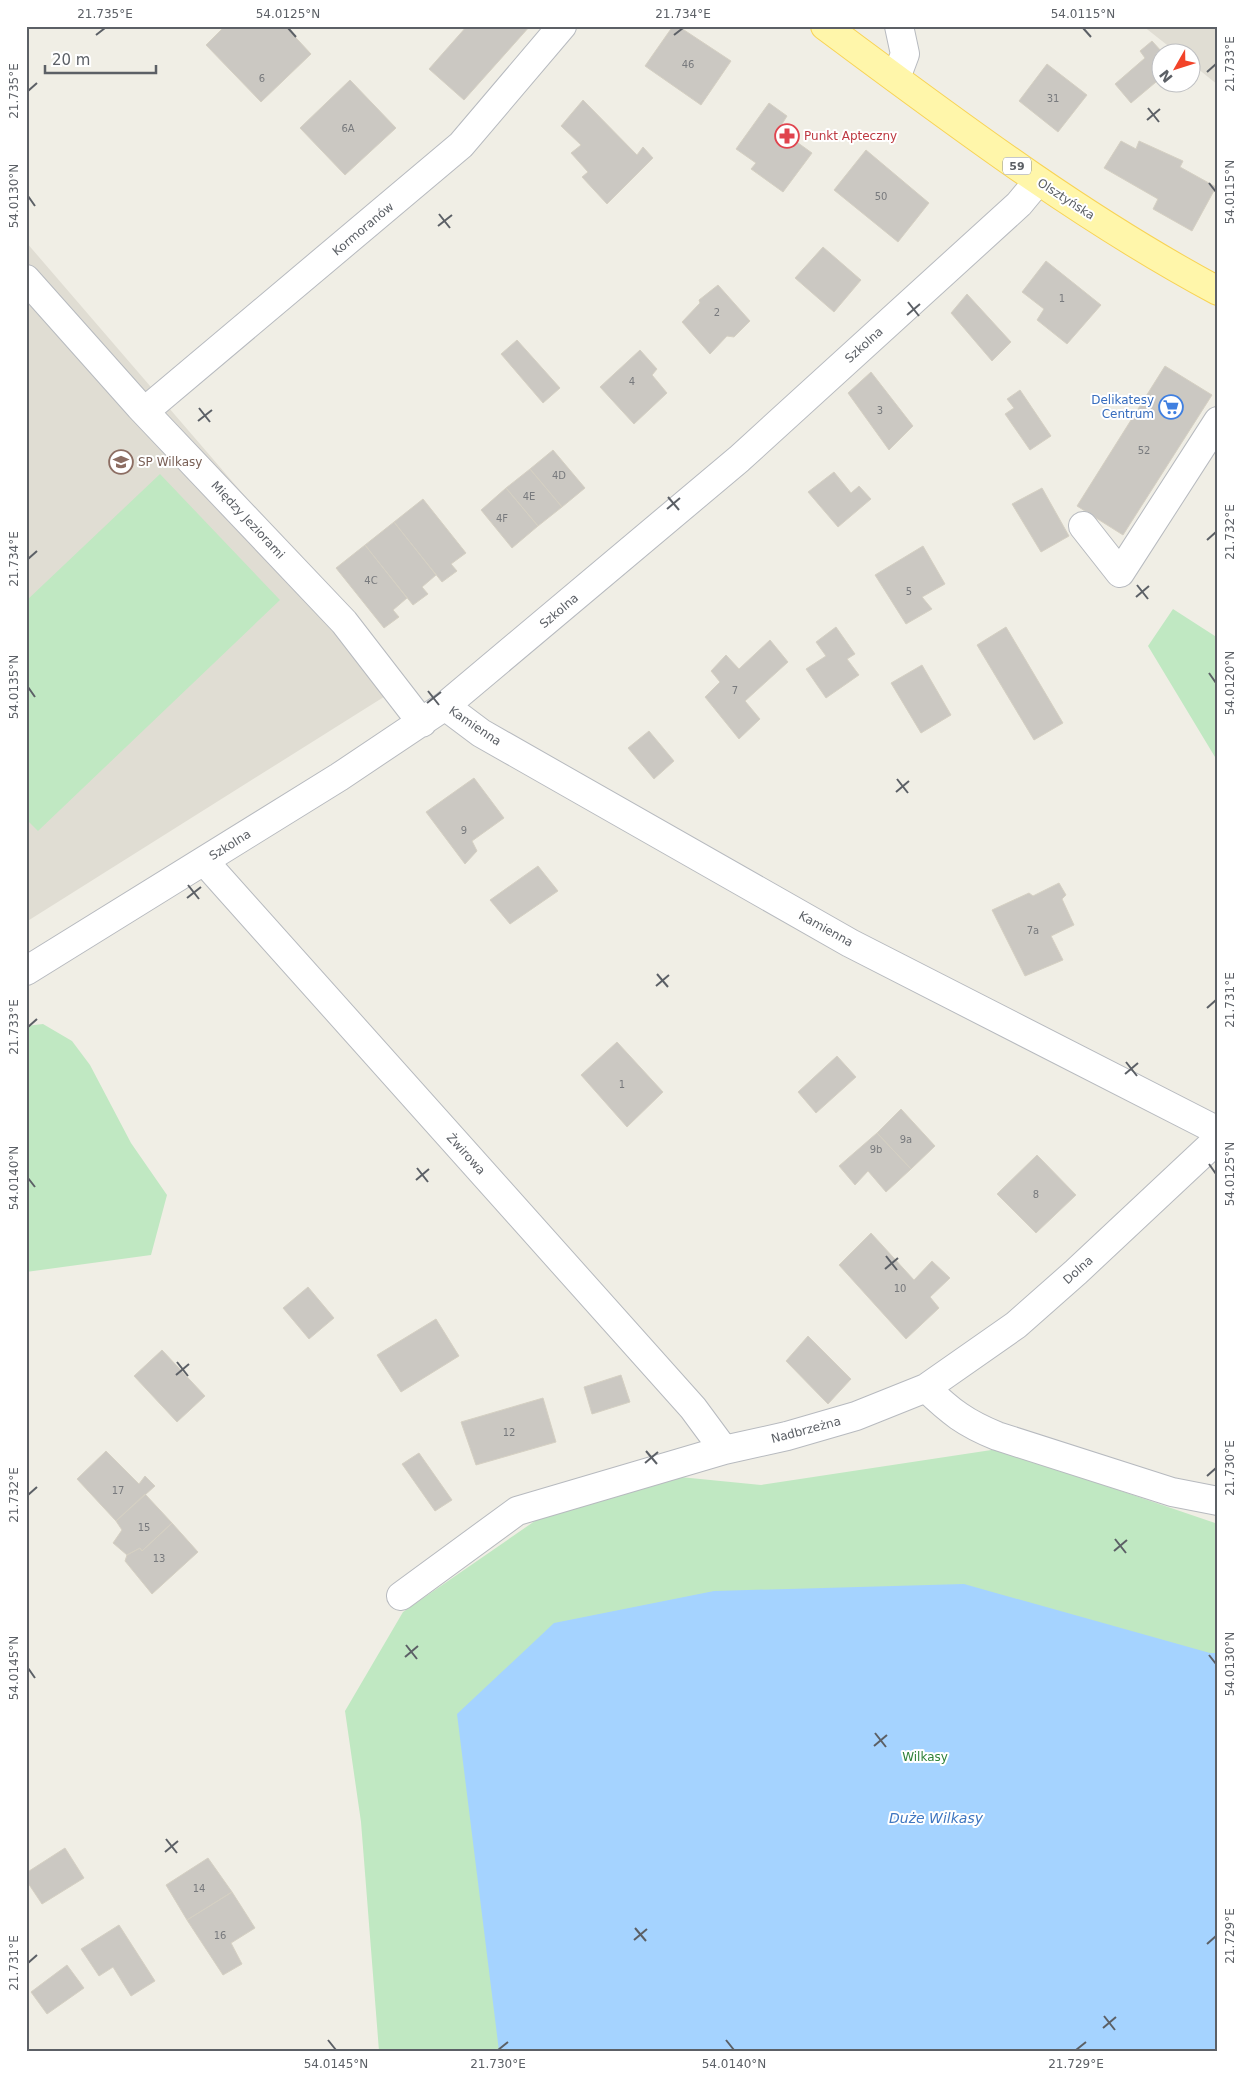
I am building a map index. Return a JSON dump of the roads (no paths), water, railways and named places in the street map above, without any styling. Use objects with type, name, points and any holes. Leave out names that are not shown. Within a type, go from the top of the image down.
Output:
[{"type":"main road","name":"Olsztyńska","points":[[825,26],[1038,182],[1124,237],[1218,291]]},
{"type":"street","name":"Kormoranów","points":[[145,411],[461,146],[562,26]]},
{"type":"street","points":[[896,78],[905,54],[899,26]]},
{"type":"street","name":"Szkolna","points":[[26,970],[204,861],[422,723],[445,706],[739,459],[1019,204],[1038,182]]},
{"type":"street","name":"Między Jeziorami","points":[[26,279],[145,411],[344,622],[422,723]]},
{"type":"street","points":[[1083,526],[1120,573],[1215,433]]},
{"type":"street","name":"Kamienna","points":[[445,706],[481,732],[850,943],[1218,1131]]},
{"type":"street","name":"Żwirowa","points":[[204,861],[693,1408],[724,1450]]},
{"type":"street","name":"Dolna","points":[[926,1388],[1016,1325],[1076,1272],[1218,1139]]},
{"type":"street","points":[[926,1388],[949,1411],[975,1427],[997,1436],[1172,1492],[1218,1501]]},
{"type":"street","name":"Nadbrzeżna","points":[[401,1596],[517,1511],[724,1450],[787,1436],[856,1416],[926,1388]]},
{"type":"water","name":"Duże Wilkasy","points":[[964,1584],[1210,1653],[1218,1653],[1218,2051],[499,2051],[457,1714],[554,1623],[714,1591]]},
{"type":"place","name":"Punkt Apteczny","points":[[787,136]]},
{"type":"place","name":"Delikatesy Centrum","points":[[1171,407]]},
{"type":"place","name":"SP Wilkasy","points":[[121,462]]},
{"type":"park label","name":"Wilkasy","points":[[925,1757]]}]
